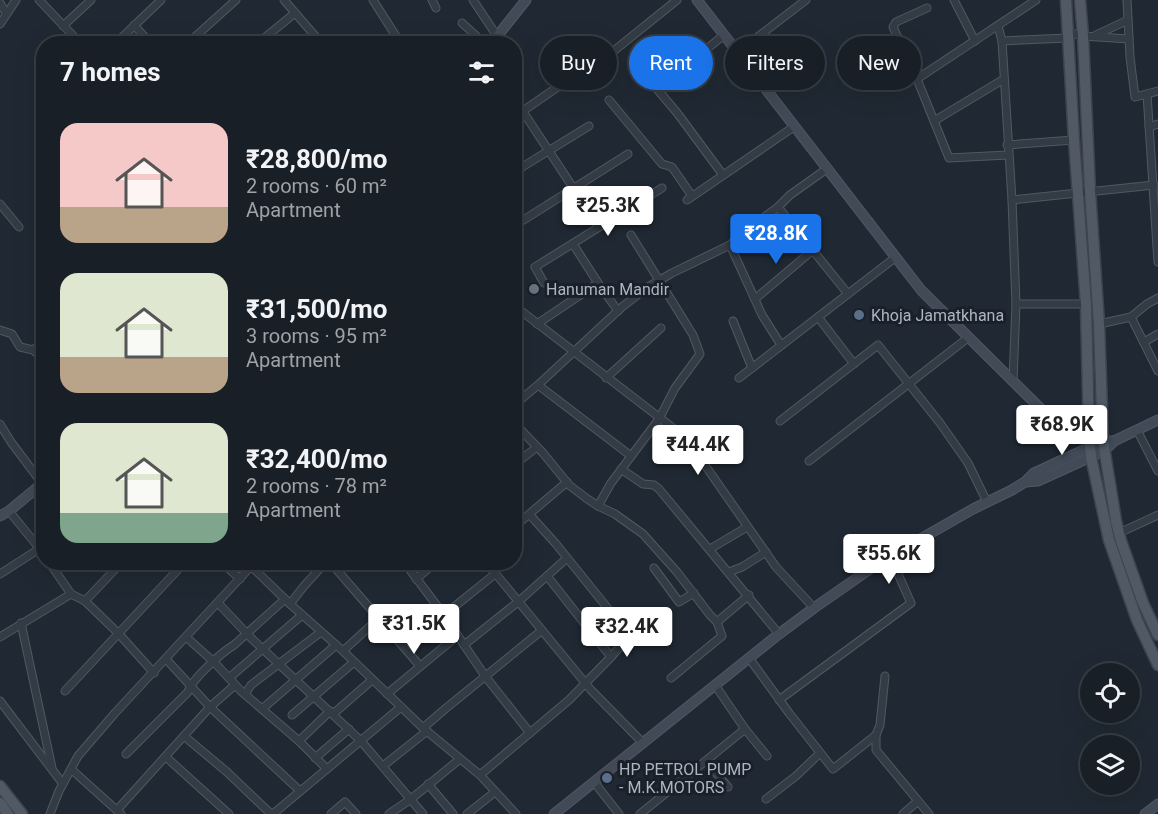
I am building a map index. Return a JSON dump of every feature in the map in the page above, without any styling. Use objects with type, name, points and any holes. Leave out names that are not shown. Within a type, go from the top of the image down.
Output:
[{"type":"main road","points":[[497,36],[526,0]]},
{"type":"main road","points":[[697,0],[724,35]]},
{"type":"main road","points":[[1066,0],[1074,140],[1084,191],[1099,324],[1107,444],[1119,533],[1143,603],[1158,635]]},
{"type":"main road","points":[[1080,0],[1088,36],[1084,191],[1090,447],[1109,540],[1137,620],[1158,665]]},
{"type":"main road","points":[[767,90],[921,290],[1040,408],[1090,447]]},
{"type":"main road","points":[[554,814],[779,634],[890,556],[1025,482],[1038,481],[1090,447],[1107,444],[1158,420]]},
{"type":"main road","points":[[4,513],[36,489]]},
{"type":"main road","points":[[0,786],[22,814]]},
{"type":"main road","points":[[0,803],[8,814]]},
{"type":"main road","points":[[1145,814],[1158,804]]},
{"type":"street","points":[[0,24],[16,0]]},
{"type":"street","points":[[39,0],[73,36]]},
{"type":"street","points":[[63,26],[91,0]]},
{"type":"street","points":[[123,36],[161,0]]},
{"type":"street","points":[[196,36],[236,0]]},
{"type":"street","points":[[284,0],[315,36]]},
{"type":"street","points":[[432,0],[436,8]]},
{"type":"street","points":[[473,0],[492,36]]},
{"type":"street","points":[[599,227],[523,111],[581,71],[600,62],[677,0]]},
{"type":"street","points":[[759,36],[806,0]]},
{"type":"street","points":[[954,0],[975,41]]},
{"type":"street","points":[[921,76],[1036,0]]},
{"type":"street","points":[[1127,0],[1135,97],[1158,91]]},
{"type":"street","points":[[376,1],[396,36]]},
{"type":"street","points":[[0,3],[6,13]]},
{"type":"street","points":[[897,36],[893,27],[896,22],[927,8]]},
{"type":"street","points":[[267,36],[295,13]]},
{"type":"street","points":[[1088,36],[1128,20]]},
{"type":"street","points":[[462,23],[476,36]]},
{"type":"street","points":[[134,25],[144,36]]},
{"type":"street","points":[[998,26],[1002,41],[1012,200],[1016,304],[1013,381]]},
{"type":"street","points":[[723,175],[657,89],[724,35]]},
{"type":"street","points":[[1002,41],[1068,35],[1129,39]]},
{"type":"street","points":[[934,121],[1004,79]]},
{"type":"street","points":[[921,89],[949,158],[1008,155]]},
{"type":"street","points":[[1147,94],[1149,127],[1155,160],[1158,262]]},
{"type":"street","points":[[609,100],[662,164],[672,166],[689,198],[795,126]]},
{"type":"street","points":[[1149,127],[1158,123]]},
{"type":"street","points":[[522,167],[589,126]]},
{"type":"street","points":[[1007,145],[1074,140]]},
{"type":"street","points":[[522,221],[628,154]]},
{"type":"street","points":[[522,398],[618,311],[648,287],[730,245],[790,195],[828,168]]},
{"type":"street","points":[[1012,200],[1154,185]]},
{"type":"street","points":[[544,283],[535,267],[662,188]]},
{"type":"street","points":[[0,204],[18,227]]},
{"type":"street","points":[[778,207],[848,294]]},
{"type":"street","points":[[598,506],[611,483],[659,419],[675,388],[700,354],[693,335],[631,235]]},
{"type":"street","points":[[573,244],[618,311]]},
{"type":"street","points":[[730,245],[762,315],[781,345]]},
{"type":"street","points":[[755,299],[813,250]]},
{"type":"street","points":[[739,378],[896,257]]},
{"type":"street","points":[[537,324],[598,283]]},
{"type":"street","points":[[1099,324],[1131,317],[1158,298]]},
{"type":"street","points":[[1016,304],[1086,304]]},
{"type":"street","points":[[522,312],[686,438],[776,567],[814,608]]},
{"type":"street","points":[[818,317],[854,364]]},
{"type":"street","points":[[1131,317],[1158,371]]},
{"type":"street","points":[[733,321],[752,368]]},
{"type":"street","points":[[606,378],[661,328]]},
{"type":"street","points":[[0,330],[12,334],[20,347],[36,353]]},
{"type":"street","points":[[1144,342],[1158,334]]},
{"type":"street","points":[[809,460],[969,337]]},
{"type":"street","points":[[780,421],[878,345],[968,463],[987,502]]},
{"type":"street","points":[[538,385],[631,456]]},
{"type":"street","points":[[1,428],[36,475]]},
{"type":"street","points":[[1137,430],[1158,471]]},
{"type":"street","points":[[522,431],[567,482],[586,498],[615,514],[643,534],[717,622],[722,636],[671,678]]},
{"type":"street","points":[[522,459],[537,447]]},
{"type":"street","points":[[621,469],[643,484],[654,485],[659,489],[779,634]]},
{"type":"street","points":[[522,520],[567,482]]},
{"type":"street","points":[[4,513],[36,546]]},
{"type":"street","points":[[530,514],[630,636]]},
{"type":"street","points":[[1119,533],[1158,515]]},
{"type":"street","points":[[710,549],[747,527]]},
{"type":"street","points":[[729,572],[742,567],[765,552]]},
{"type":"street","points":[[0,574],[36,554]]},
{"type":"street","points":[[779,700],[911,603],[890,556]]},
{"type":"street","points":[[464,645],[518,602],[567,558]]},
{"type":"street","points":[[654,568],[679,602],[694,593]]},
{"type":"street","points":[[55,570],[71,594],[85,601],[154,673]]},
{"type":"street","points":[[85,601],[114,570]]},
{"type":"street","points":[[65,691],[177,570]]},
{"type":"street","points":[[230,570],[240,579]]},
{"type":"street","points":[[50,814],[78,756],[114,713],[248,570]]},
{"type":"street","points":[[258,570],[288,602],[425,730],[480,775],[516,814]]},
{"type":"street","points":[[126,754],[188,692],[190,685],[213,662],[288,602],[320,570]]},
{"type":"street","points":[[335,570],[420,666]]},
{"type":"street","points":[[410,570],[444,615],[485,676],[531,733]]},
{"type":"street","points":[[416,579],[427,570]]},
{"type":"street","points":[[492,570],[585,683],[643,743]]},
{"type":"street","points":[[444,615],[495,574]]},
{"type":"street","points":[[547,576],[611,657]]},
{"type":"street","points":[[0,637],[71,594]]},
{"type":"street","points":[[717,622],[749,595]]},
{"type":"street","points":[[218,603],[263,649],[361,741],[423,814]]},
{"type":"street","points":[[480,775],[569,700],[650,614]]},
{"type":"street","points":[[229,678],[302,615]]},
{"type":"street","points":[[343,651],[378,619]]},
{"type":"street","points":[[21,623],[52,768]]},
{"type":"street","points":[[383,766],[425,730],[445,709],[541,631]]},
{"type":"street","points":[[245,694],[251,685],[321,632]]},
{"type":"street","points":[[387,694],[457,636]]},
{"type":"street","points":[[186,637],[327,769]]},
{"type":"street","points":[[262,709],[336,645]]},
{"type":"street","points":[[750,658],[779,700],[833,769],[876,735]]},
{"type":"street","points":[[166,659],[210,707],[300,791]]},
{"type":"street","points":[[292,715],[354,662]]},
{"type":"street","points":[[885,676],[880,725],[876,735],[876,750],[929,814]]},
{"type":"street","points":[[298,741],[372,680]]},
{"type":"street","points":[[71,769],[119,812],[210,707],[236,685]]},
{"type":"street","points":[[715,685],[767,756]]},
{"type":"street","points":[[0,701],[63,784]]},
{"type":"street","points":[[184,736],[272,814],[401,707]]},
{"type":"street","points":[[315,758],[349,729]]},
{"type":"street","points":[[640,814],[745,729]]},
{"type":"street","points":[[766,799],[796,776],[820,753]]},
{"type":"street","points":[[166,757],[229,814]]},
{"type":"street","points":[[389,814],[460,759]]},
{"type":"street","points":[[706,761],[728,787]]},
{"type":"street","points":[[594,782],[619,814]]},
{"type":"street","points":[[428,784],[453,814]]},
{"type":"street","points":[[467,814],[495,792]]},
{"type":"street","points":[[903,814],[918,801]]},
{"type":"street","points":[[330,814],[345,802],[356,814]]},
{"type":"place","name":"Hanuman Mandir","points":[[534,289]]},
{"type":"place","name":"Khoja Jamatkhana","points":[[859,315]]},
{"type":"place","name":"HP PETROL PUMP - M.K.MOTORS","points":[[607,778]]}]
